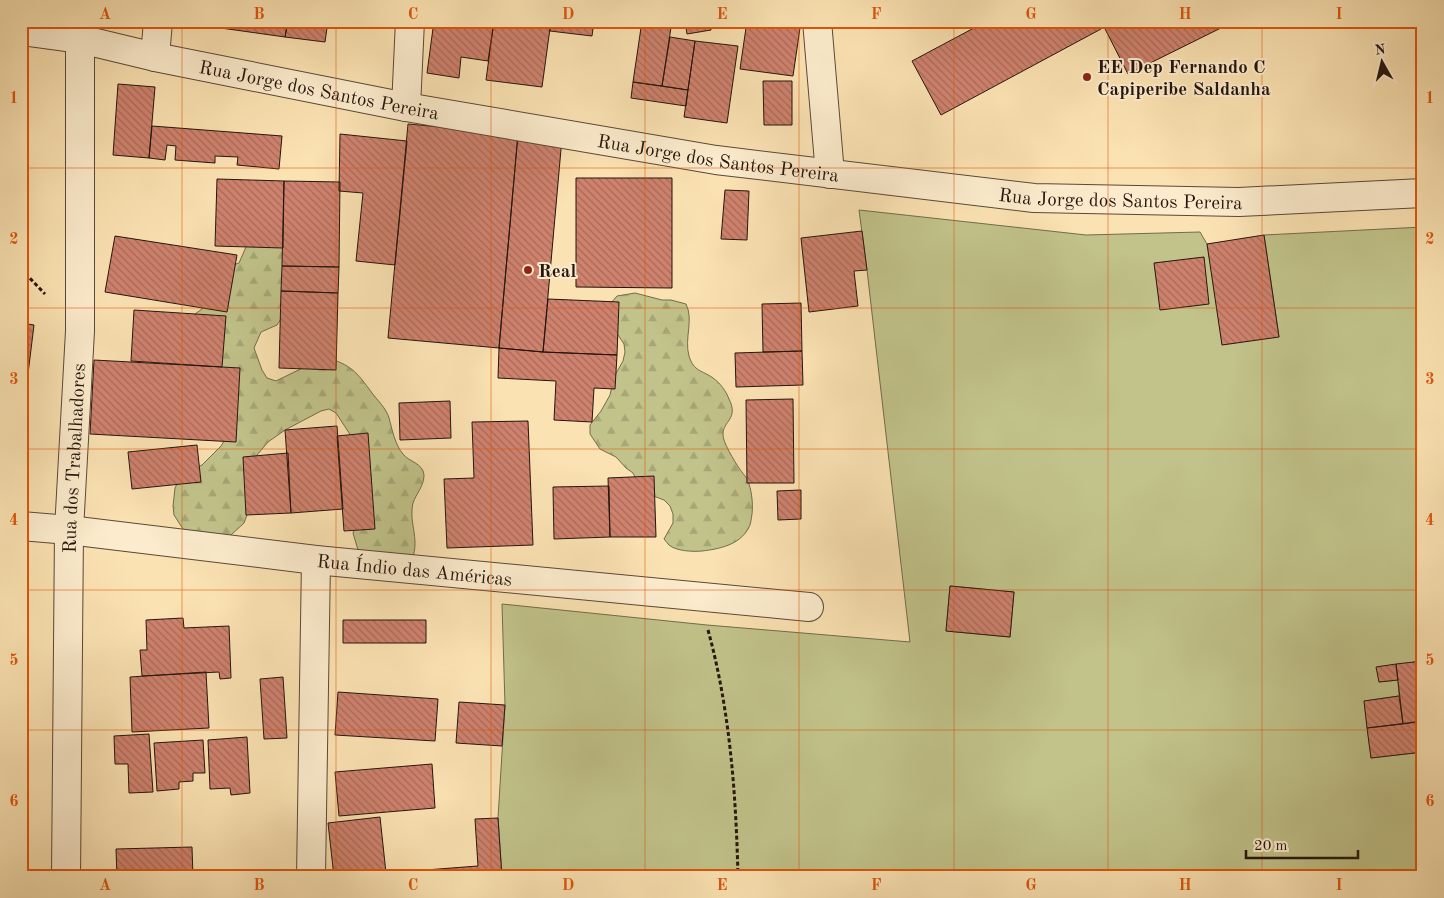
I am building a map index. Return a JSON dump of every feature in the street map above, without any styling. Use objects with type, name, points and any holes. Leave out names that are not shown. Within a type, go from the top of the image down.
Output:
[{"type":"street","points":[[155,57],[158,21]]},
{"type":"street","points":[[406,107],[410,21]]},
{"type":"street","points":[[817,21],[830,174]]},
{"type":"street","name":"Rua Jorge dos Santos Pereira","points":[[21,30],[80,39],[155,57],[406,107],[716,160],[1034,198],[1239,202],[1423,193]]},
{"type":"street","name":"Rua dos Trabalhadores","points":[[66,877],[69,530],[80,331],[80,39]]},
{"type":"street","name":"Rua Índio das Américas","points":[[21,526],[69,530],[316,560],[809,607]]},
{"type":"street","points":[[311,877],[316,560]]},
{"type":"path","points":[[697,597],[717,661],[725,709],[736,822],[738,877]]},
{"type":"green space","points":[[859,210],[1086,235],[1200,232],[1207,244],[1279,337],[1264,235],[1423,227],[1423,661],[1377,667],[1379,682],[1398,680],[1399,696],[1364,701],[1371,758],[1423,752],[1423,877],[502,877],[498,818],[505,705],[502,604],[707,625],[910,642]],"holes":[[[950,586],[1014,592],[1010,637],[946,631]]]},
{"type":"green space","points":[[290,237],[283,316],[277,325],[261,332],[254,348],[262,370],[267,378],[276,381],[325,357],[341,363],[352,370],[362,379],[382,405],[388,414],[394,437],[400,450],[421,468],[424,475],[413,503],[412,518],[415,547],[410,564],[358,550],[353,533],[362,507],[359,448],[336,413],[329,409],[321,411],[285,430],[268,442],[257,455],[252,472],[253,499],[244,523],[231,535],[223,539],[198,539],[183,529],[174,515],[175,488],[179,480],[202,465],[221,446],[226,438],[207,370],[198,356],[195,314],[202,309],[222,269],[239,263],[249,240]]},
{"type":"green space","points":[[635,293],[686,304],[689,316],[688,349],[691,361],[696,368],[713,378],[720,385],[732,406],[731,415],[723,437],[748,482],[752,495],[752,510],[748,529],[739,539],[728,545],[715,549],[694,551],[680,550],[669,545],[664,539],[673,523],[673,514],[670,506],[664,500],[641,489],[633,473],[616,457],[600,449],[590,434],[590,425],[610,395],[614,377],[623,361],[625,352],[624,344],[614,329],[611,303],[617,296]]},
{"type":"building","points":[[188,21],[229,21],[228,29],[188,24]]},
{"type":"building","points":[[229,21],[288,21],[285,37],[228,29]]},
{"type":"building","points":[[288,21],[328,21],[325,42],[285,37]]},
{"type":"building","points":[[434,21],[494,21],[488,61],[461,57],[459,78],[427,73]]},
{"type":"building","points":[[494,21],[551,21],[542,87],[486,80]]},
{"type":"building","points":[[551,21],[594,21],[592,36],[550,31]]},
{"type":"building","points":[[642,21],[672,21],[662,86],[633,82]]},
{"type":"building","points":[[685,21],[710,21],[711,30],[687,34]]},
{"type":"building","points":[[747,21],[801,21],[793,76],[740,69]]},
{"type":"building","points":[[987,21],[1097,21],[1101,29],[941,115],[912,61]]},
{"type":"building","points":[[1101,21],[1235,21],[1128,74]]},
{"type":"building","points":[[670,37],[695,41],[688,90],[662,86]]},
{"type":"building","points":[[695,41],[738,46],[727,123],[684,117]]},
{"type":"building","points":[[763,81],[792,81],[792,125],[764,125]]},
{"type":"building","points":[[633,82],[688,90],[686,106],[631,98]]},
{"type":"building","points":[[118,84],[155,87],[149,158],[113,155]]},
{"type":"building","points":[[408,124],[518,134],[499,348],[388,338]]},
{"type":"building","points":[[152,126],[282,136],[279,169],[237,165],[238,157],[215,156],[215,163],[175,160],[176,146],[167,145],[165,160],[149,158]]},
{"type":"building","points":[[340,134],[407,141],[395,265],[356,261],[363,193],[339,191]]},
{"type":"building","name":"Real","points":[[518,134],[562,138],[543,352],[499,348]]},
{"type":"building","points":[[576,178],[672,178],[672,288],[576,287]]},
{"type":"building","points":[[217,179],[284,181],[283,248],[215,246]]},
{"type":"building","points":[[284,181],[340,182],[339,267],[282,266]]},
{"type":"building","points":[[725,190],[749,191],[747,240],[721,239]]},
{"type":"building","points":[[862,231],[867,270],[854,271],[858,306],[809,312],[801,238]]},
{"type":"building","points":[[1264,235],[1279,337],[1222,345],[1207,244]]},
{"type":"building","points":[[115,236],[237,255],[227,312],[105,292]]},
{"type":"building","points":[[1204,257],[1209,304],[1160,310],[1154,263]]},
{"type":"building","points":[[282,266],[339,267],[338,293],[281,291]]},
{"type":"building","points":[[281,291],[338,293],[336,370],[279,368]]},
{"type":"building","points":[[548,299],[619,302],[617,355],[543,352]]},
{"type":"building","points":[[801,303],[802,351],[763,352],[762,304]]},
{"type":"building","points":[[134,310],[226,316],[222,367],[131,361]]},
{"type":"building","points":[[21,323],[34,325],[27,382],[21,381]]},
{"type":"building","points":[[499,348],[617,355],[615,389],[594,388],[592,422],[554,420],[556,381],[498,378]]},
{"type":"building","points":[[802,351],[803,385],[736,387],[735,353]]},
{"type":"building","points":[[94,360],[240,368],[236,442],[90,434]]},
{"type":"building","points":[[793,399],[794,483],[747,483],[746,400]]},
{"type":"building","points":[[450,401],[451,438],[400,440],[399,403]]},
{"type":"building","points":[[528,421],[533,545],[447,548],[444,479],[474,478],[472,422]]},
{"type":"building","points":[[337,426],[343,509],[291,513],[285,430]]},
{"type":"building","points":[[368,433],[375,529],[344,531],[337,436]]},
{"type":"building","points":[[197,445],[201,482],[132,489],[128,452]]},
{"type":"building","points":[[288,453],[291,513],[246,515],[243,457]]},
{"type":"building","points":[[654,476],[656,537],[610,537],[608,478]]},
{"type":"building","points":[[609,486],[610,537],[554,539],[553,487]]},
{"type":"building","points":[[801,490],[801,519],[778,520],[777,491]]},
{"type":"building","points":[[950,586],[1014,592],[1010,637],[946,631]]},
{"type":"building","points":[[183,618],[184,628],[229,626],[231,678],[220,679],[219,672],[142,676],[140,650],[147,650],[146,620]]},
{"type":"building","points":[[343,620],[426,620],[426,643],[343,643]]},
{"type":"building","points":[[1423,661],[1423,721],[1403,724],[1396,664]]},
{"type":"building","points":[[1396,664],[1398,680],[1379,682],[1376,667]]},
{"type":"building","points":[[206,672],[209,728],[132,732],[130,677]]},
{"type":"building","points":[[283,677],[287,738],[264,739],[260,679]]},
{"type":"building","points":[[338,692],[438,699],[435,741],[335,735]]},
{"type":"building","points":[[1399,696],[1403,724],[1367,728],[1364,701]]},
{"type":"building","points":[[459,702],[505,705],[502,746],[456,743]]},
{"type":"building","points":[[1423,721],[1423,752],[1371,758],[1367,728]]},
{"type":"building","points":[[149,734],[153,792],[129,793],[128,764],[115,764],[114,736]]},
{"type":"building","points":[[247,737],[250,793],[231,795],[230,788],[210,789],[208,740]]},
{"type":"building","points":[[203,740],[205,773],[193,773],[193,781],[179,782],[179,789],[157,791],[154,743]]},
{"type":"building","points":[[432,764],[435,808],[339,816],[335,772]]},
{"type":"building","points":[[380,817],[386,873],[334,877],[328,823]]},
{"type":"building","points":[[498,818],[502,877],[387,877],[386,873],[478,866],[475,819]]},
{"type":"building","points":[[192,847],[193,877],[117,877],[116,849]]},
{"type":"place","name":"EE Dep Fernando C Capiperibe Saldanha","points":[[1087,77]]},
{"type":"place","name":"Real","points":[[528,270]]}]
